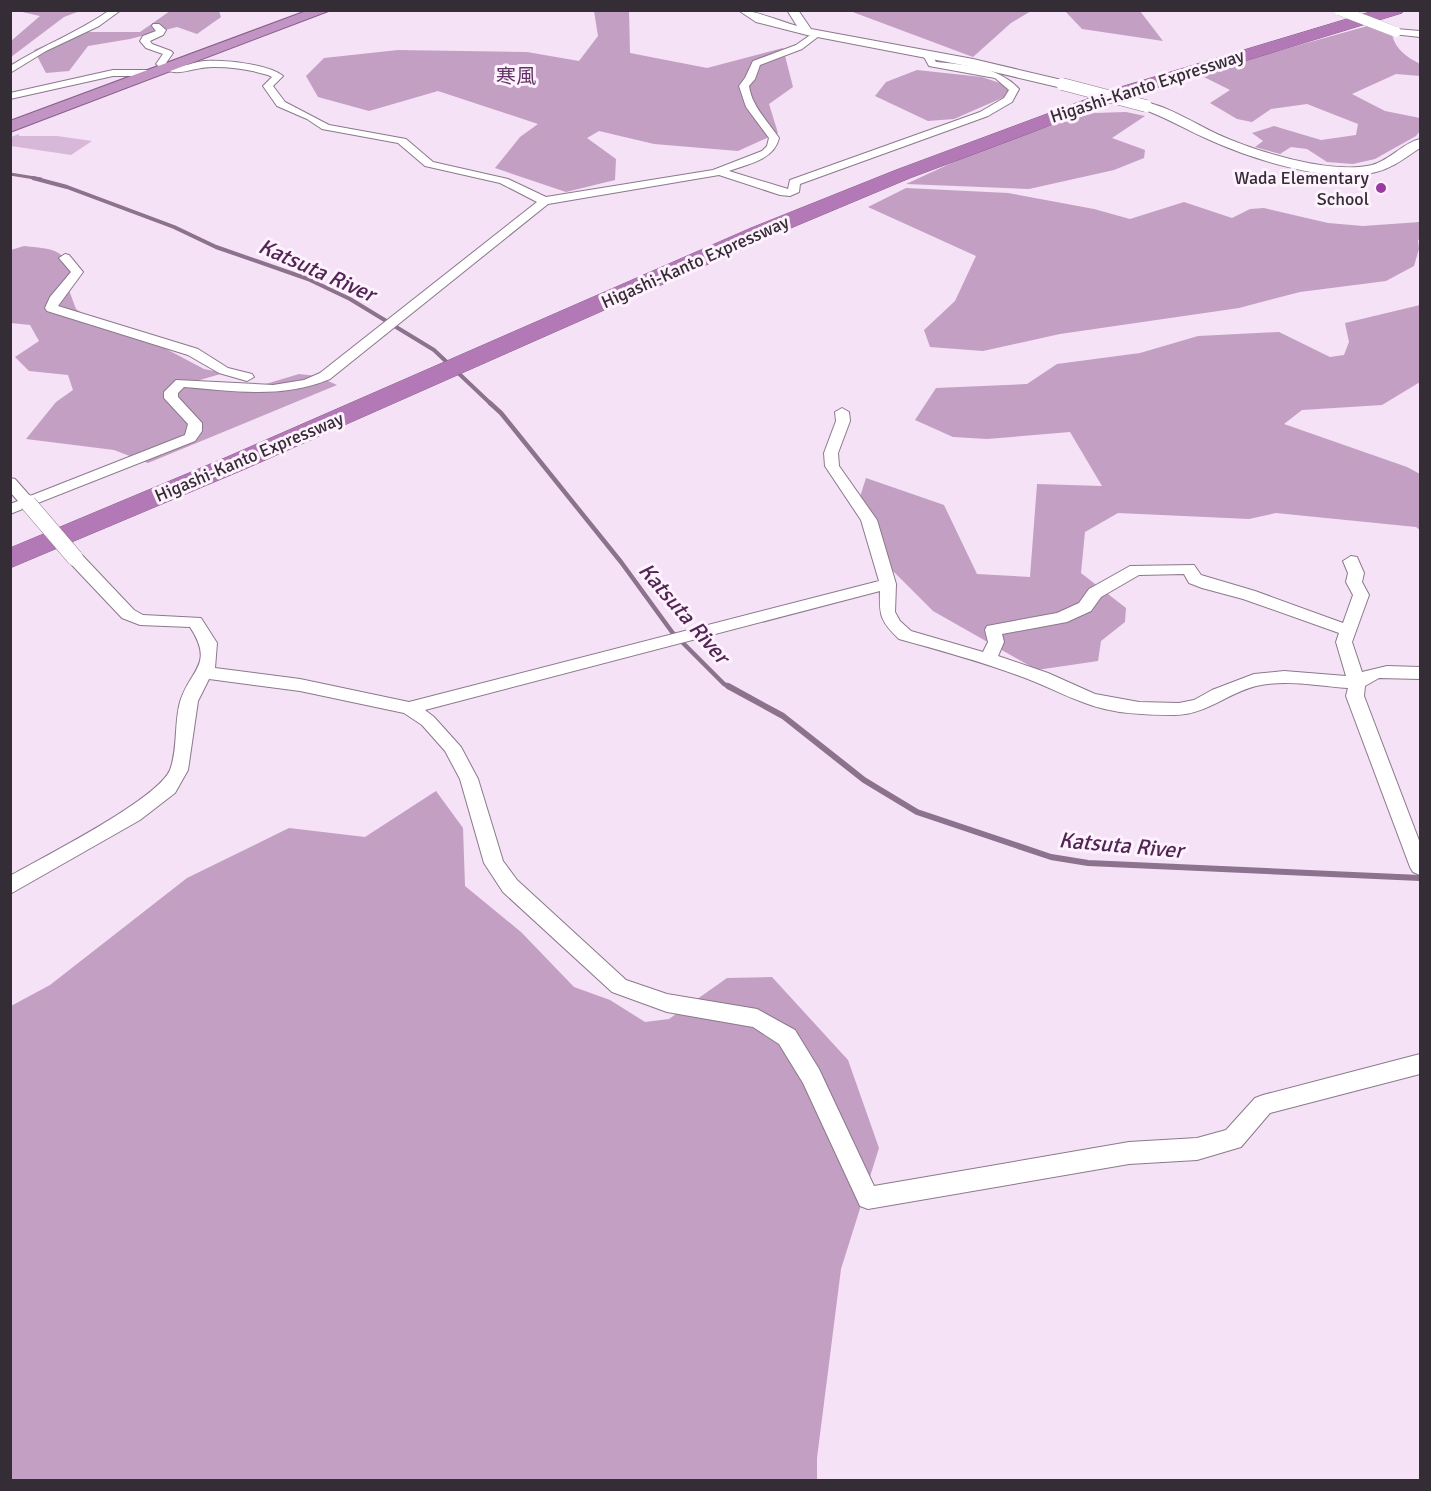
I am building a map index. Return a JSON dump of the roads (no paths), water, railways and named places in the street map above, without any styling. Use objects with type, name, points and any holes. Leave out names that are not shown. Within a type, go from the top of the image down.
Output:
[{"type":"highway","points":[[10,127],[324,10]]},
{"type":"highway","name":"Higashi-Kanto Expressway","points":[[10,559],[311,421],[991,126],[1212,52],[1364,10]]},
{"type":"highway","name":"Higashi-Kanto Expressway","points":[[819,200],[1120,93],[1396,10]]},
{"type":"highway","name":"Higashi-Kanto Expressway","points":[[10,537],[311,421]]},
{"type":"street","points":[[10,70],[43,49],[96,24],[117,10]]},
{"type":"street","points":[[743,10],[760,20],[812,33],[1062,84],[1146,106],[1162,111],[1243,149],[1335,170],[1361,171],[1381,166],[1420,143]]},
{"type":"street","points":[[792,10],[812,33]]},
{"type":"street","points":[[1339,10],[1396,32],[1420,34]]},
{"type":"street","points":[[156,26],[161,30],[160,33],[145,40],[149,46],[168,53],[161,64],[164,70]]},
{"type":"street","points":[[10,510],[190,438],[195,431],[195,423],[171,398],[171,392],[181,383],[268,389],[295,387],[312,383],[325,376],[545,201],[694,178],[720,172],[753,160],[772,147],[774,138],[744,93],[744,86],[750,79],[756,63],[799,47],[812,33]]},
{"type":"street","points":[[720,172],[780,192],[790,193],[795,190],[794,182],[984,114],[1008,100],[1014,89],[998,76],[970,69],[932,64],[928,55]]},
{"type":"street","points":[[10,96],[113,73],[179,71],[208,64],[269,72],[278,76],[268,86],[280,104],[289,110],[308,115],[324,127],[399,140],[414,147],[421,160],[429,164],[504,182],[545,201]]},
{"type":"street","points":[[65,258],[77,272],[54,300],[51,308],[193,352],[230,375],[246,377],[325,376],[342,383]]},
{"type":"street","points":[[842,412],[843,422],[831,453],[832,466],[869,520],[888,584],[887,612],[893,624],[905,635],[1042,677],[1091,699],[1139,708],[1179,709],[1199,705],[1218,694],[1254,680],[1284,677],[1357,683],[1364,676],[1380,671],[1420,673]]},
{"type":"street","points":[[10,482],[75,558],[128,614],[140,620],[195,622],[209,643],[208,665],[189,701],[178,770],[168,788],[133,815],[10,886]]},
{"type":"street","points":[[1351,561],[1356,573],[1354,582],[1361,595],[1346,630],[1344,642],[1357,683],[1355,696],[1420,867]]},
{"type":"street","points":[[988,659],[996,642],[993,630],[1061,618],[1085,607],[1095,593],[1136,570],[1188,569],[1196,579],[1208,584],[1281,605],[1346,630]]},
{"type":"street","points":[[409,708],[888,584]]},
{"type":"street","points":[[204,672],[300,684],[409,708],[428,721],[452,747],[472,788],[494,864],[510,886],[620,986],[667,1003],[757,1018],[787,1037],[811,1076],[868,1198],[1129,1153],[1197,1149],[1233,1139],[1263,1105],[1420,1064]]},
{"type":"waterway","name":"Katsuta River","points":[[10,174],[41,179]]},
{"type":"waterway","name":"Katsuta River","points":[[33,178],[67,187],[174,227],[216,247],[308,279],[350,299],[434,350],[491,404]]},
{"type":"waterway","name":"Katsuta River","points":[[490,403],[501,413],[621,562],[672,632],[728,686]]},
{"type":"waterway","name":"Katsuta River","points":[[728,686],[783,716],[864,780],[917,812],[1051,857],[1088,863],[1420,878]]},
{"type":"place","name":"Wada Elementary School","points":[[1381,188]]},
{"type":"district","name":"寒風","points":[[516,76]]}]
